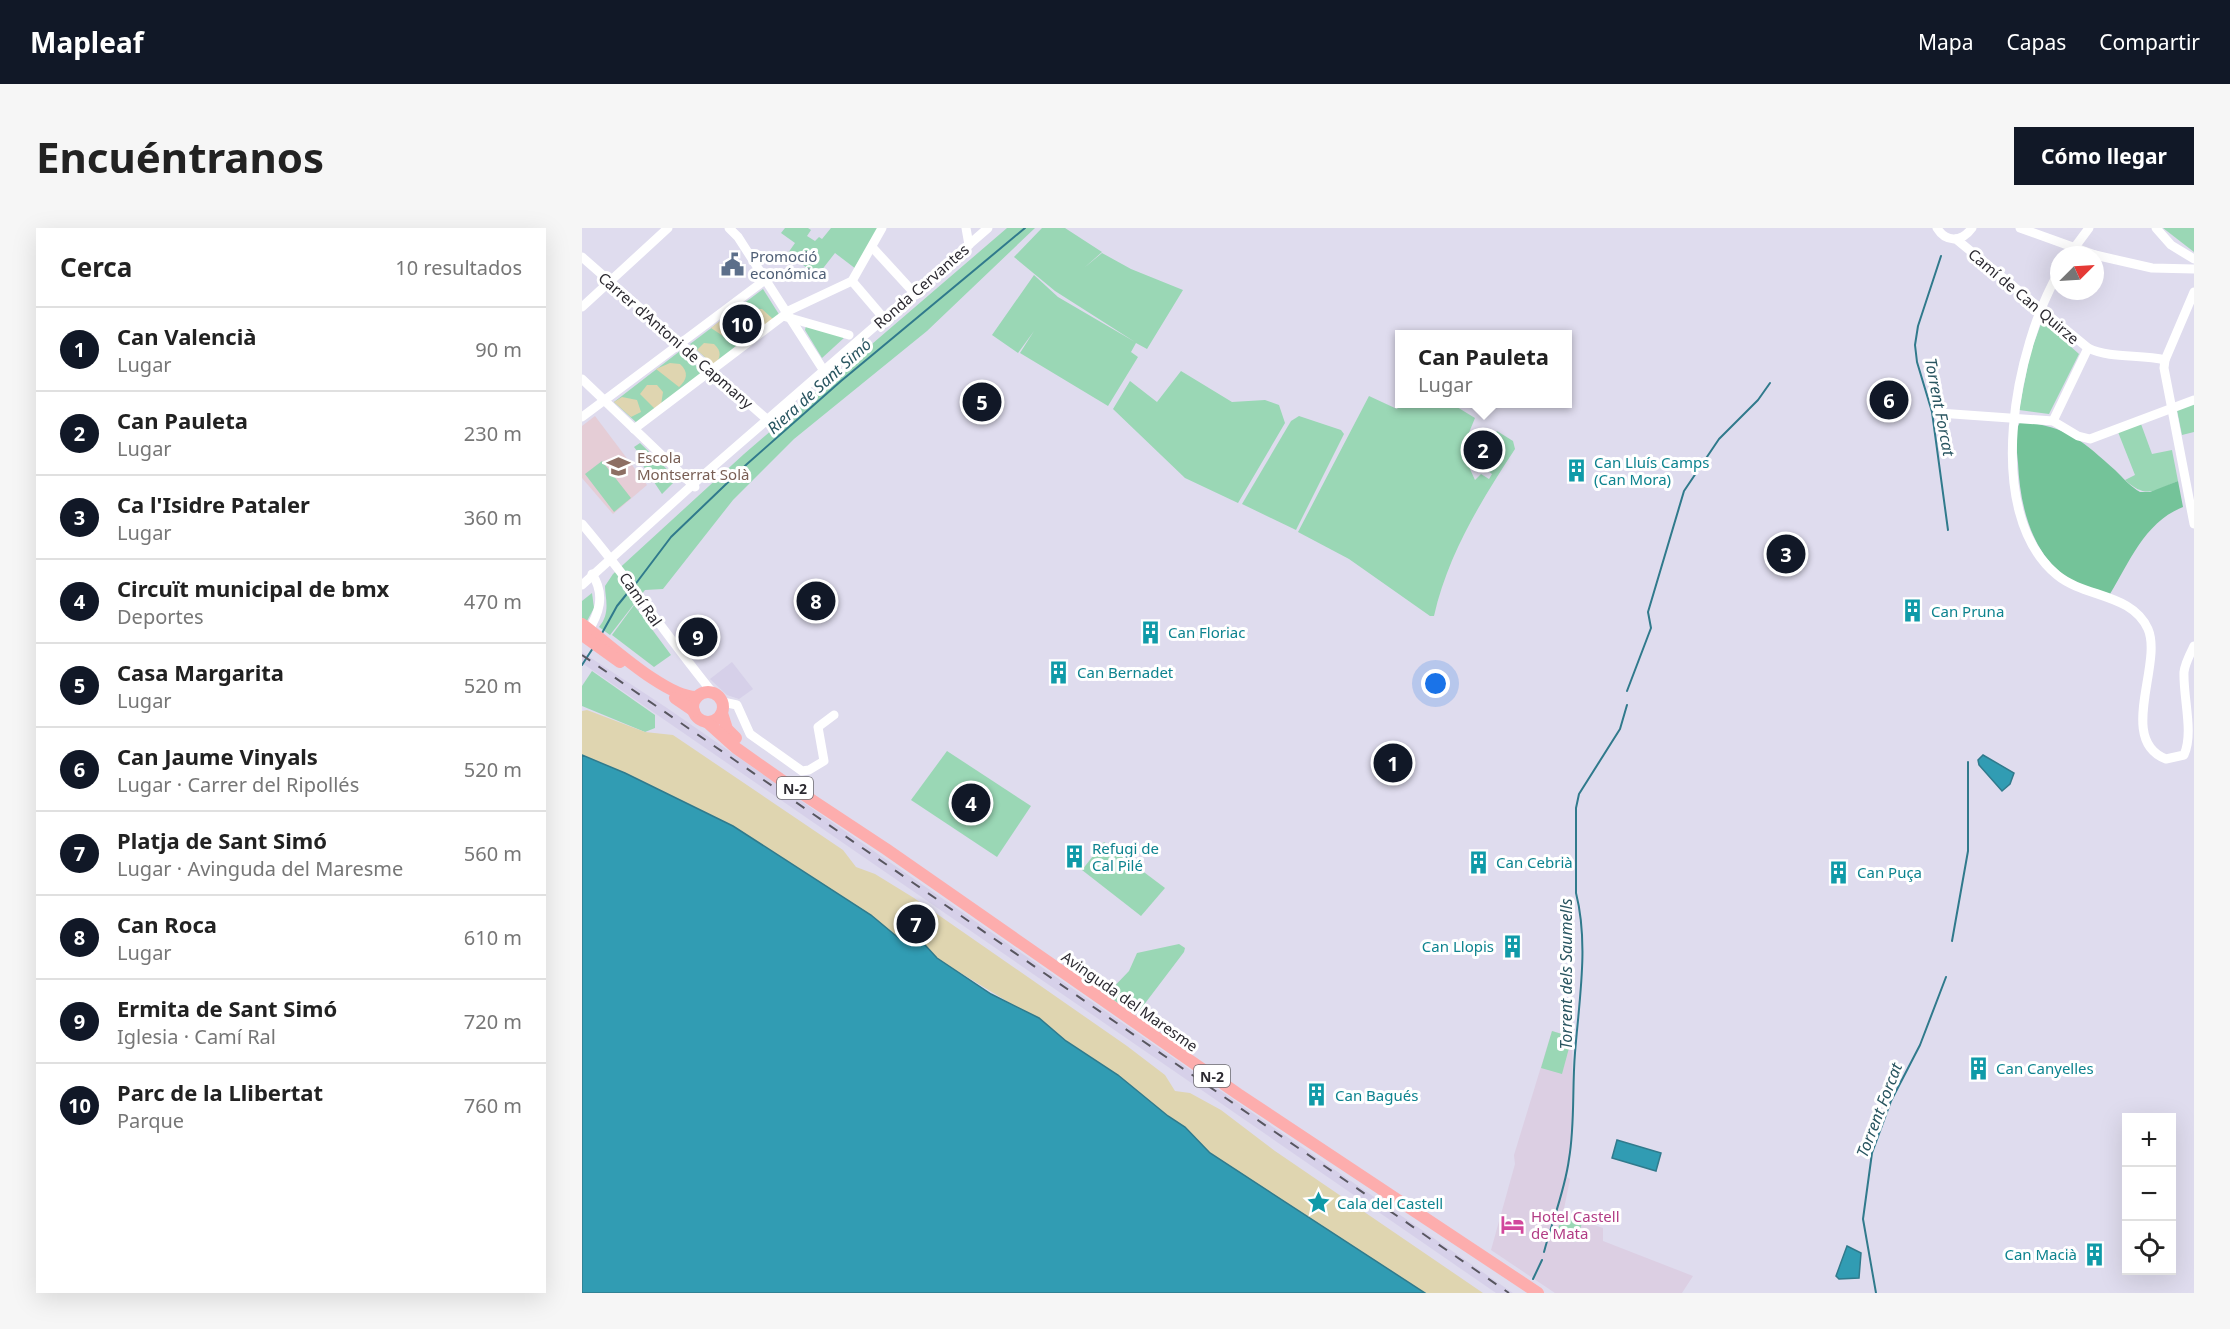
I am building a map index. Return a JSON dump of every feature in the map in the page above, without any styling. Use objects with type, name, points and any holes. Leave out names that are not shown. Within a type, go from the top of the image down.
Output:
[{"type":"main road","points":[[584,631],[666,687],[686,698],[703,695],[722,708],[716,720],[707,722]]},
{"type":"main road","name":"Avinguda del Maresme","points":[[604,646],[634,671],[694,711],[702,720],[760,765],[886,849],[1247,1100],[1538,1293]]},
{"type":"main road","points":[[694,711],[703,695]]},
{"type":"main road","name":"Avinguda del Maresme","points":[[722,708],[730,734],[886,849]]},
{"type":"street","points":[[582,307],[668,228]]},
{"type":"street","points":[[729,228],[738,237],[825,372]]},
{"type":"street","points":[[634,429],[783,316],[852,280],[882,228]]},
{"type":"street","points":[[966,228],[969,244]]},
{"type":"street","name":"Camí de Can Quirze","points":[[1937,228],[1943,236],[1956,239],[2088,348],[2107,354],[2136,355],[2165,360]]},
{"type":"street","points":[[1956,239],[1963,237],[1972,228]]},
{"type":"street","points":[[2020,228],[2060,246]]},
{"type":"street","points":[[2075,246],[2089,228]]},
{"type":"street","points":[[2156,228],[2171,245],[2194,259]]},
{"type":"street","name":"Ronda Cervantes","points":[[582,585],[610,557],[915,294],[982,230]]},
{"type":"street","points":[[872,246],[915,294]]},
{"type":"street","name":"Carrer d'Antoni de Capmany","points":[[582,257],[769,421]]},
{"type":"street","points":[[2104,257],[2152,268],[2194,269]]},
{"type":"street","points":[[582,417],[765,280]]},
{"type":"street","points":[[852,280],[885,320]]},
{"type":"street","points":[[2050,291],[2041,310],[2024,361],[2014,418],[2013,449],[2017,497],[2023,523],[2034,548],[2057,575],[2071,585],[2125,604],[2147,627],[2153,656],[2143,710],[2150,747],[2166,759],[2179,757],[2189,750],[2192,741],[2184,670],[2194,646]]},
{"type":"street","points":[[2194,292],[2165,360],[2194,524]]},
{"type":"street","points":[[787,315],[849,335]]},
{"type":"street","points":[[2053,421],[2088,348]]},
{"type":"street","points":[[582,379],[694,486]]},
{"type":"street","points":[[1939,412],[2053,421],[2078,436],[2090,439],[2194,400]]},
{"type":"street","name":"Camí Ral","points":[[582,524],[626,576],[699,675],[703,695]]},
{"type":"street","points":[[584,631],[600,610],[600,587],[592,574]]},
{"type":"street","points":[[2186,686],[2194,700]]},
{"type":"street","points":[[722,708],[737,705],[750,734],[802,771],[824,762],[819,727],[834,715]]},
{"type":"shaded area","name":"Escola Montserrat Solà","points":[[595,416],[647,485],[613,514],[582,478],[582,426]]},
{"type":"shaded area","points":[[582,652],[667,708],[1513,1293],[1496,1293],[582,663]]},
{"type":"shaded area","points":[[732,662],[753,689],[739,699],[727,695],[710,679]]},
{"type":"shaded area","points":[[1552,1031],[1572,1037],[1573,1127],[1567,1177],[1570,1179],[1563,1214],[1603,1228],[1603,1241],[1693,1276],[1682,1293],[1555,1293],[1491,1250],[1515,1164],[1514,1155]]},
{"type":"green space","points":[[785,228],[808,228],[811,230],[807,236],[815,241],[819,237],[822,239],[831,228],[878,228],[856,269],[835,253],[817,276],[788,253],[795,243],[781,233]]},
{"type":"green space","points":[[1007,228],[1035,228],[927,331],[794,439],[733,500],[663,589],[645,590],[610,635],[599,627],[606,611],[605,586],[613,574],[744,454]]},
{"type":"green space","points":[[1042,228],[1065,228],[1102,252],[1084,268],[1102,253],[1131,269],[1183,290],[1147,349],[1136,343],[1131,352],[1138,357],[1108,406],[1020,353],[1034,331],[1018,353],[992,335],[1034,275],[1058,297],[1135,342],[1055,291],[1014,257]]},
{"type":"green space","points":[[2163,228],[2194,228],[2194,252]]},
{"type":"green space","points":[[763,289],[780,316],[714,365],[690,344]]},
{"type":"green space","points":[[2042,321],[2079,354],[2049,414],[2019,410],[2030,354]]},
{"type":"green space","points":[[806,326],[845,337],[822,358],[805,330]]},
{"type":"green space","points":[[680,351],[704,373],[638,424],[614,402]]},
{"type":"green space","points":[[1181,371],[1232,402],[1265,400],[1279,405],[1285,423],[1238,503],[1185,478],[1113,409],[1130,381],[1157,402]]},
{"type":"green space","points":[[1369,396],[1397,409],[1459,408],[1475,418],[1468,435],[1471,437],[1465,448],[1470,451],[1466,453],[1474,463],[1470,469],[1475,480],[1481,474],[1489,479],[1492,474],[1481,466],[1484,461],[1489,465],[1499,449],[1489,442],[1497,431],[1513,441],[1515,449],[1478,508],[1457,550],[1440,593],[1434,616],[1430,616],[1349,559],[1298,532]]},
{"type":"green space","points":[[2194,403],[2194,432],[2182,435],[2177,410]]},
{"type":"green space","points":[[1299,416],[1341,430],[1344,434],[1296,530],[1242,504],[1291,421]]},
{"type":"green space","points":[[2020,422],[2050,427],[2072,436],[2092,450],[2140,492],[2150,492],[2178,481],[2183,507],[2158,522],[2148,532],[2110,594],[2079,584],[2063,575],[2050,563],[2032,533],[2019,480],[2016,442]]},
{"type":"green space","points":[[2141,424],[2152,454],[2172,450],[2178,481],[2163,488],[2145,491],[2139,490],[2125,480],[2135,475],[2118,432]]},
{"type":"green space","points":[[640,443],[677,479],[662,494],[638,458],[641,456],[634,447]]},
{"type":"green space","points":[[602,461],[631,498],[614,512],[585,474]]},
{"type":"green space","points":[[592,593],[594,608],[587,621],[582,618],[582,601]]},
{"type":"green space","points":[[634,605],[671,655],[654,667],[612,635]]},
{"type":"green space","points":[[592,671],[655,715],[655,728],[645,732],[582,706],[582,686]]},
{"type":"green space","points":[[947,751],[1031,806],[997,857],[911,800]]},
{"type":"green space","points":[[1104,842],[1165,888],[1141,916],[1082,870]]},
{"type":"green space","points":[[1179,944],[1185,948],[1184,952],[1140,1010],[1133,1013],[1106,995],[1129,971],[1137,953]]},
{"type":"green space","points":[[1552,1031],[1572,1037],[1562,1074],[1541,1068]]},
{"type":"green space","points":[[1563,1214],[1583,1221],[1575,1242],[1556,1235]]},
{"type":"sand","points":[[752,309],[762,309],[774,320],[760,331],[744,314]]},
{"type":"sand","points":[[731,317],[741,318],[748,329],[746,335],[735,344],[711,328],[721,320]]},
{"type":"sand","points":[[704,343],[714,344],[718,349],[719,357],[714,365],[697,350]]},
{"type":"sand","points":[[670,363],[680,364],[685,370],[684,382],[679,387],[656,369]]},
{"type":"sand","points":[[647,385],[657,385],[663,392],[661,405],[656,410],[640,394]]},
{"type":"sand","points":[[622,397],[637,400],[641,412],[631,417],[614,402]]},
{"type":"sand","points":[[587,710],[645,732],[673,735],[843,850],[856,867],[875,874],[914,898],[1127,1046],[1165,1075],[1175,1091],[1190,1093],[1221,1110],[1275,1151],[1483,1293],[1425,1293],[1210,1153],[1185,1127],[1168,1117],[1118,1075],[1066,1041],[1054,1030],[936,958],[926,946],[901,940],[823,884],[707,814],[625,773],[582,755],[582,711]]},
{"type":"water","points":[[582,755],[625,773],[733,826],[871,915],[901,940],[925,945],[937,958],[991,994],[1039,1018],[1066,1041],[1118,1075],[1185,1127],[1210,1153],[1425,1293],[582,1293]]},
{"type":"water","points":[[1983,755],[2014,773],[2010,784],[2002,791],[1979,765],[1978,760]]},
{"type":"water","points":[[1617,1140],[1661,1153],[1656,1171],[1612,1158]]},
{"type":"water","points":[[1847,1246],[1861,1253],[1859,1278],[1839,1279],[1836,1276]]},
{"type":"waterway","name":"Riera de Sant Simó","points":[[634,586],[671,537],[747,464],[841,381],[1025,228]]},
{"type":"waterway","name":"Torrent Forcat","points":[[1941,256],[1918,326],[1915,345],[1917,362],[1932,412],[1948,530]]},
{"type":"waterway","name":"Torrent dels Saumells","points":[[1627,691],[1651,628],[1648,612],[1684,491],[1719,439],[1758,400],[1770,383]]},
{"type":"waterway","name":"Riera de Sant Simó","points":[[601,635],[617,606],[630,590]]},
{"type":"waterway","name":"Riera de Sant Simó","points":[[582,665],[593,648]]},
{"type":"waterway","name":"Torrent dels Saumells","points":[[1544,1252],[1565,1182],[1572,1133],[1582,952],[1580,912],[1576,893],[1576,808],[1579,794],[1620,729],[1627,705]]},
{"type":"waterway","name":"Torrent Forcat","points":[[1952,941],[1968,851],[1968,762]]},
{"type":"waterway","name":"Torrent Forcat","points":[[1876,1293],[1863,1219],[1872,1153],[1891,1101],[1920,1045],[1946,977]]},
{"type":"waterway","name":"Torrent dels Saumells","points":[[1533,1279],[1542,1260]]},
{"type":"railway","points":[[582,655],[1509,1293]]},
{"type":"place","name":"Promoció económica","points":[[732,265]]},
{"type":"place","name":"Parc de la Llibertat","points":[[742,324]]},
{"type":"place","name":"Can Jaume Vinyals","points":[[1889,400]]},
{"type":"place","name":"Casa Margarita","points":[[982,402]]},
{"type":"place","name":"Can Pauleta","points":[[1483,450]]},
{"type":"place","name":"Escola Montserrat Solà","points":[[619,466]]},
{"type":"place","name":"Can Lluís Camps (Can Mora)","points":[[1576,471]]},
{"type":"place","name":"Ca l'Isidre Pataler","points":[[1786,554]]},
{"type":"place","name":"Can Roca","points":[[816,601]]},
{"type":"place","name":"Can Pruna","points":[[1913,611]]},
{"type":"place","name":"Can Floriac","points":[[1150,632]]},
{"type":"place","name":"Ermita de Sant Simó","points":[[698,637]]},
{"type":"place","name":"Can Bernadet","points":[[1059,672]]},
{"type":"place","name":"Can Valencià","points":[[1393,763]]},
{"type":"place","name":"Circuït municipal de bmx","points":[[971,803]]},
{"type":"place","name":"Refugi de Cal Pilé","points":[[1074,857]]},
{"type":"place","name":"Can Cebrià","points":[[1478,862]]},
{"type":"place","name":"Can Puça","points":[[1839,872]]},
{"type":"place","name":"Platja de Sant Simó","points":[[916,924]]},
{"type":"place","name":"Can Llopis","points":[[1512,946]]},
{"type":"place","name":"Can Canyelles","points":[[1978,1068]]},
{"type":"place","name":"Can Bagués","points":[[1317,1095]]},
{"type":"place","name":"Cala del Castell","points":[[1319,1203]]},
{"type":"place","name":"Hotel Castell de Mata","points":[[1513,1225]]},
{"type":"place","name":"Can Macià","points":[[2095,1254]]}]
